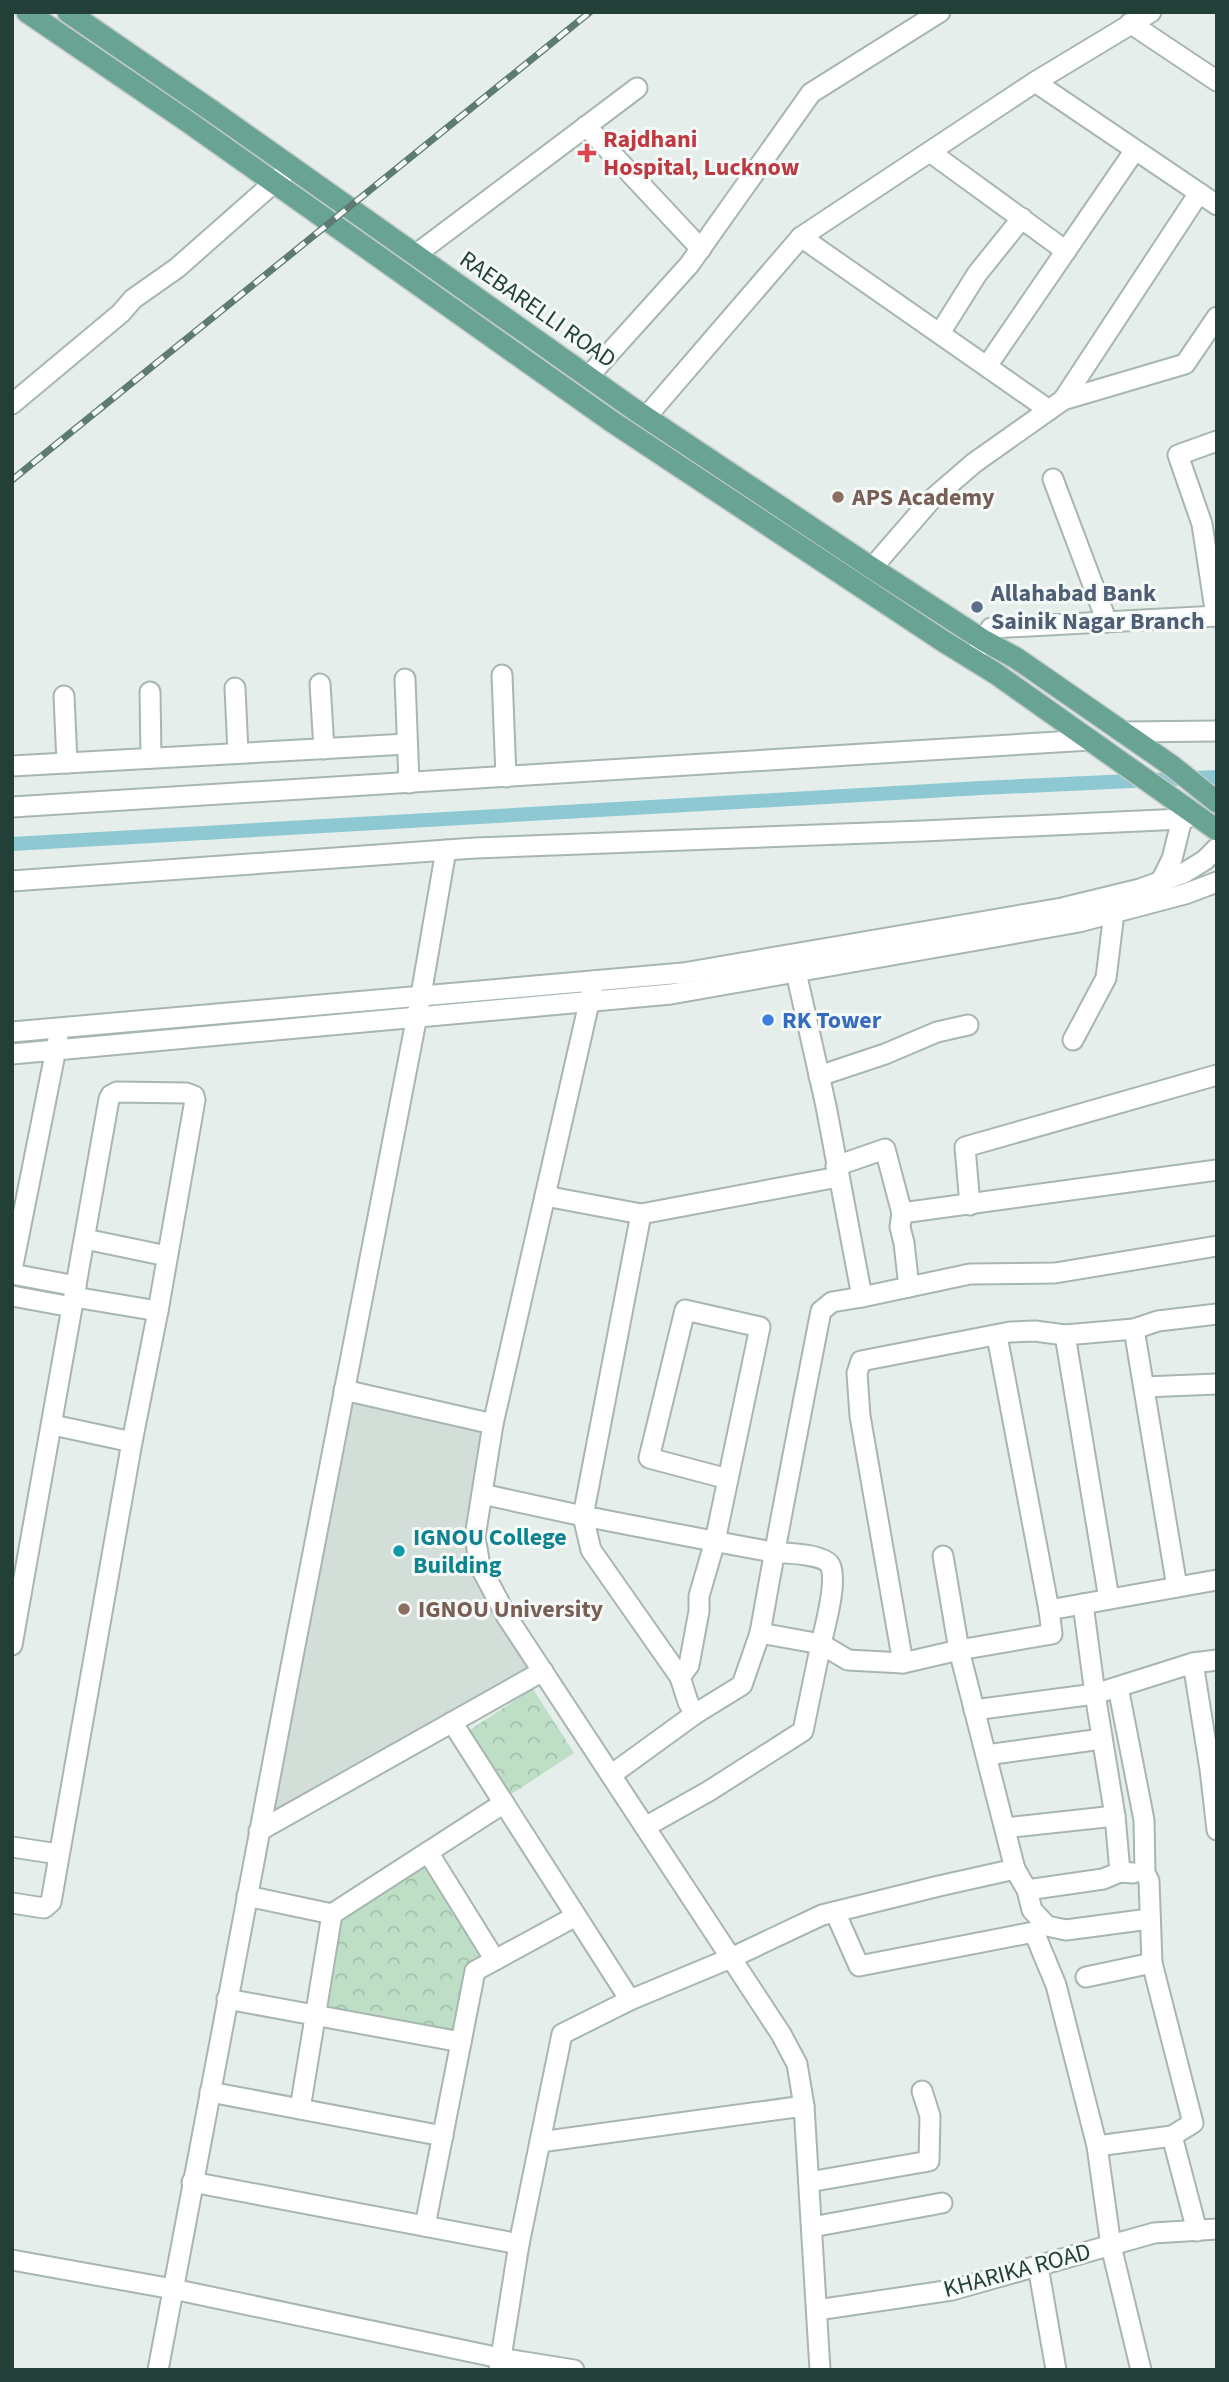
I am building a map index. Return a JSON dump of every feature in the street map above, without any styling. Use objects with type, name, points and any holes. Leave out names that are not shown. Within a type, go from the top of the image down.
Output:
[{"type":"main road","name":"RAEBARELLI ROAD","points":[[68,12],[646,417],[872,568],[1016,659],[1172,766],[1217,802]]},
{"type":"main road","points":[[45,17],[611,421],[972,659],[1171,797],[1189,817],[1217,830]]},
{"type":"street","points":[[588,377],[690,265],[811,93],[940,12]]},
{"type":"street","points":[[646,417],[802,237],[1035,82],[1151,12]]},
{"type":"street","points":[[1130,23],[1217,81]]},
{"type":"street","points":[[1035,82],[1217,205]]},
{"type":"street","points":[[415,255],[637,88]]},
{"type":"street","points":[[586,126],[701,249]]},
{"type":"street","points":[[987,366],[1135,150]]},
{"type":"street","points":[[930,152],[1066,251]]},
{"type":"street","points":[[12,404],[121,313],[133,299],[168,275],[291,167]]},
{"type":"street","points":[[1056,405],[1199,193]]},
{"type":"street","points":[[940,333],[977,274],[1022,218]]},
{"type":"street","points":[[802,237],[987,366],[1056,405]]},
{"type":"street","points":[[872,568],[930,501],[974,463],[1056,405],[1185,364],[1217,317]]},
{"type":"street","points":[[972,659],[991,628],[1216,616],[1202,524],[1178,455],[1217,440]]},
{"type":"street","points":[[1053,479],[1107,622]]},
{"type":"street","points":[[502,675],[506,777]]},
{"type":"street","points":[[405,680],[409,783]]},
{"type":"street","points":[[320,684],[324,748]]},
{"type":"street","points":[[235,688],[239,753]]},
{"type":"street","points":[[150,692],[151,758]]},
{"type":"street","points":[[64,696],[67,763]]},
{"type":"street","points":[[1124,732],[1217,731]]},
{"type":"street","points":[[12,807],[1090,740]]},
{"type":"street","points":[[12,766],[407,744]]},
{"type":"street","points":[[12,881],[446,850],[1189,817],[1161,881]]},
{"type":"street","points":[[12,1032],[683,973],[1035,912],[1140,889],[1184,873],[1205,860],[1217,848]]},
{"type":"street","points":[[158,2370],[421,995],[446,850]]},
{"type":"street","points":[[12,1054],[671,994],[1079,922],[1185,894],[1217,882]]},
{"type":"street","points":[[1073,1040],[1105,978],[1114,913]]},
{"type":"street","points":[[796,972],[862,1297]]},
{"type":"street","points":[[594,981],[492,1424],[475,1537],[480,1566],[507,1617],[781,2034],[797,2064],[804,2106],[820,2370]]},
{"type":"street","points":[[819,1076],[885,1054],[937,1032],[968,1025]]},
{"type":"street","points":[[60,1028],[16,1234],[12,1272],[74,1296]]},
{"type":"street","points":[[970,1205],[965,1147],[1217,1075]]},
{"type":"street","points":[[12,1645],[111,1095],[117,1092],[186,1093],[194,1096],[195,1100],[51,1902],[48,1907],[40,1908],[12,1903]]},
{"type":"street","points":[[545,1196],[641,1214],[837,1171],[886,1149],[901,1213],[900,1227],[909,1287]]},
{"type":"street","points":[[901,1213],[1217,1170]]},
{"type":"street","points":[[641,1214],[583,1516],[591,1550],[680,1677],[695,1714]]},
{"type":"street","points":[[85,1239],[167,1256]]},
{"type":"street","points":[[611,1775],[695,1714],[742,1685],[760,1633],[821,1311],[832,1302],[970,1274],[1055,1273],[1217,1246]]},
{"type":"street","points":[[12,1296],[74,1296],[158,1311]]},
{"type":"street","points":[[680,1677],[689,1665],[699,1611],[699,1596],[715,1541],[729,1479],[760,1326],[685,1310],[649,1458],[729,1479]]},
{"type":"street","points":[[903,1663],[860,1416],[857,1373],[860,1361],[1010,1332],[1035,1331],[1065,1335],[1134,1329],[1158,1321],[1217,1314]]},
{"type":"street","points":[[1134,1329],[1177,1587]]},
{"type":"street","points":[[1065,1335],[1110,1600]]},
{"type":"street","points":[[760,1633],[821,1644],[848,1660],[903,1663],[1052,1634],[997,1336]]},
{"type":"street","points":[[1144,1387],[1217,1384]]},
{"type":"street","points":[[344,1390],[492,1424]]},
{"type":"street","points":[[53,1425],[132,1442]]},
{"type":"street","points":[[482,1494],[715,1541],[817,1557],[831,1566],[828,1614],[803,1731],[709,1791],[645,1827]]},
{"type":"street","points":[[943,1556],[959,1650],[974,1710],[1016,1869],[1027,1889],[1032,1910],[1047,1926],[1066,1930],[1149,1919]]},
{"type":"street","points":[[1049,1610],[1217,1580]]},
{"type":"street","points":[[1083,1604],[1101,1739],[1115,1816],[1120,1872]]},
{"type":"street","points":[[974,1710],[1095,1694],[1193,1663],[1217,1660]]},
{"type":"street","points":[[1193,1663],[1217,1829]]},
{"type":"street","points":[[259,1831],[542,1671]]},
{"type":"street","points":[[1097,2146],[1172,2136],[1193,2123],[1153,1963],[1149,1881],[1145,1873],[1144,1820],[1118,1687]]},
{"type":"street","points":[[452,1722],[630,2000]]},
{"type":"street","points":[[986,1755],[1101,1739]]},
{"type":"street","points":[[247,1896],[332,1914],[504,1803]]},
{"type":"street","points":[[1005,1828],[1115,1816]]},
{"type":"street","points":[[12,1847],[58,1854]]},
{"type":"street","points":[[428,1852],[495,1960]]},
{"type":"street","points":[[499,2364],[519,2244],[562,2034],[630,2000],[731,1958],[822,1915],[939,1885],[1016,1869]]},
{"type":"street","points":[[1027,1889],[1102,1879],[1120,1872],[1145,1873]]},
{"type":"street","points":[[835,1912],[859,1966],[1034,1932],[1056,1985],[1097,2146],[1111,2245],[1141,2370]]},
{"type":"street","points":[[300,2109],[332,1914]]},
{"type":"street","points":[[425,2226],[475,1971],[576,1916]]},
{"type":"street","points":[[1086,1977],[1153,1963]]},
{"type":"street","points":[[227,1999],[461,2042]]},
{"type":"street","points":[[809,2182],[929,2161],[930,2116],[922,2091]]},
{"type":"street","points":[[210,2092],[443,2136]]},
{"type":"street","points":[[540,2142],[804,2106]]},
{"type":"street","points":[[1172,2136],[1207,2230]]},
{"type":"street","points":[[192,2182],[519,2244]]},
{"type":"street","points":[[812,2227],[942,2203]]},
{"type":"street","name":"KHARIKA ROAD","points":[[817,2310],[952,2290],[1154,2233],[1207,2230]]},
{"type":"street","points":[[12,2260],[173,2289],[499,2364],[574,2370]]},
{"type":"street","points":[[1038,2266],[1056,2370]]},
{"type":"shaded area","name":"IGNOU University","points":[[346,1394],[491,1425],[473,1536],[543,1671],[259,1831]]},
{"type":"green space","points":[[533,1689],[574,1753],[510,1795],[468,1731]]},
{"type":"green space","points":[[428,1864],[487,1958],[455,2035],[324,2010],[343,1919]]},
{"type":"waterway","points":[[12,844],[981,788],[1217,777]]},
{"type":"railway","points":[[12,480],[590,12]]},
{"type":"place","name":"Rajdhani Hospital, Lucknow","points":[[587,153]]},
{"type":"place","name":"APS Academy","points":[[838,497]]},
{"type":"place","name":"Allahabad Bank Sainik Nagar Branch","points":[[977,607]]},
{"type":"place","name":"RK Tower","points":[[768,1020]]},
{"type":"place","name":"IGNOU College Building","points":[[399,1551]]},
{"type":"place","name":"IGNOU University","points":[[404,1609]]}]
